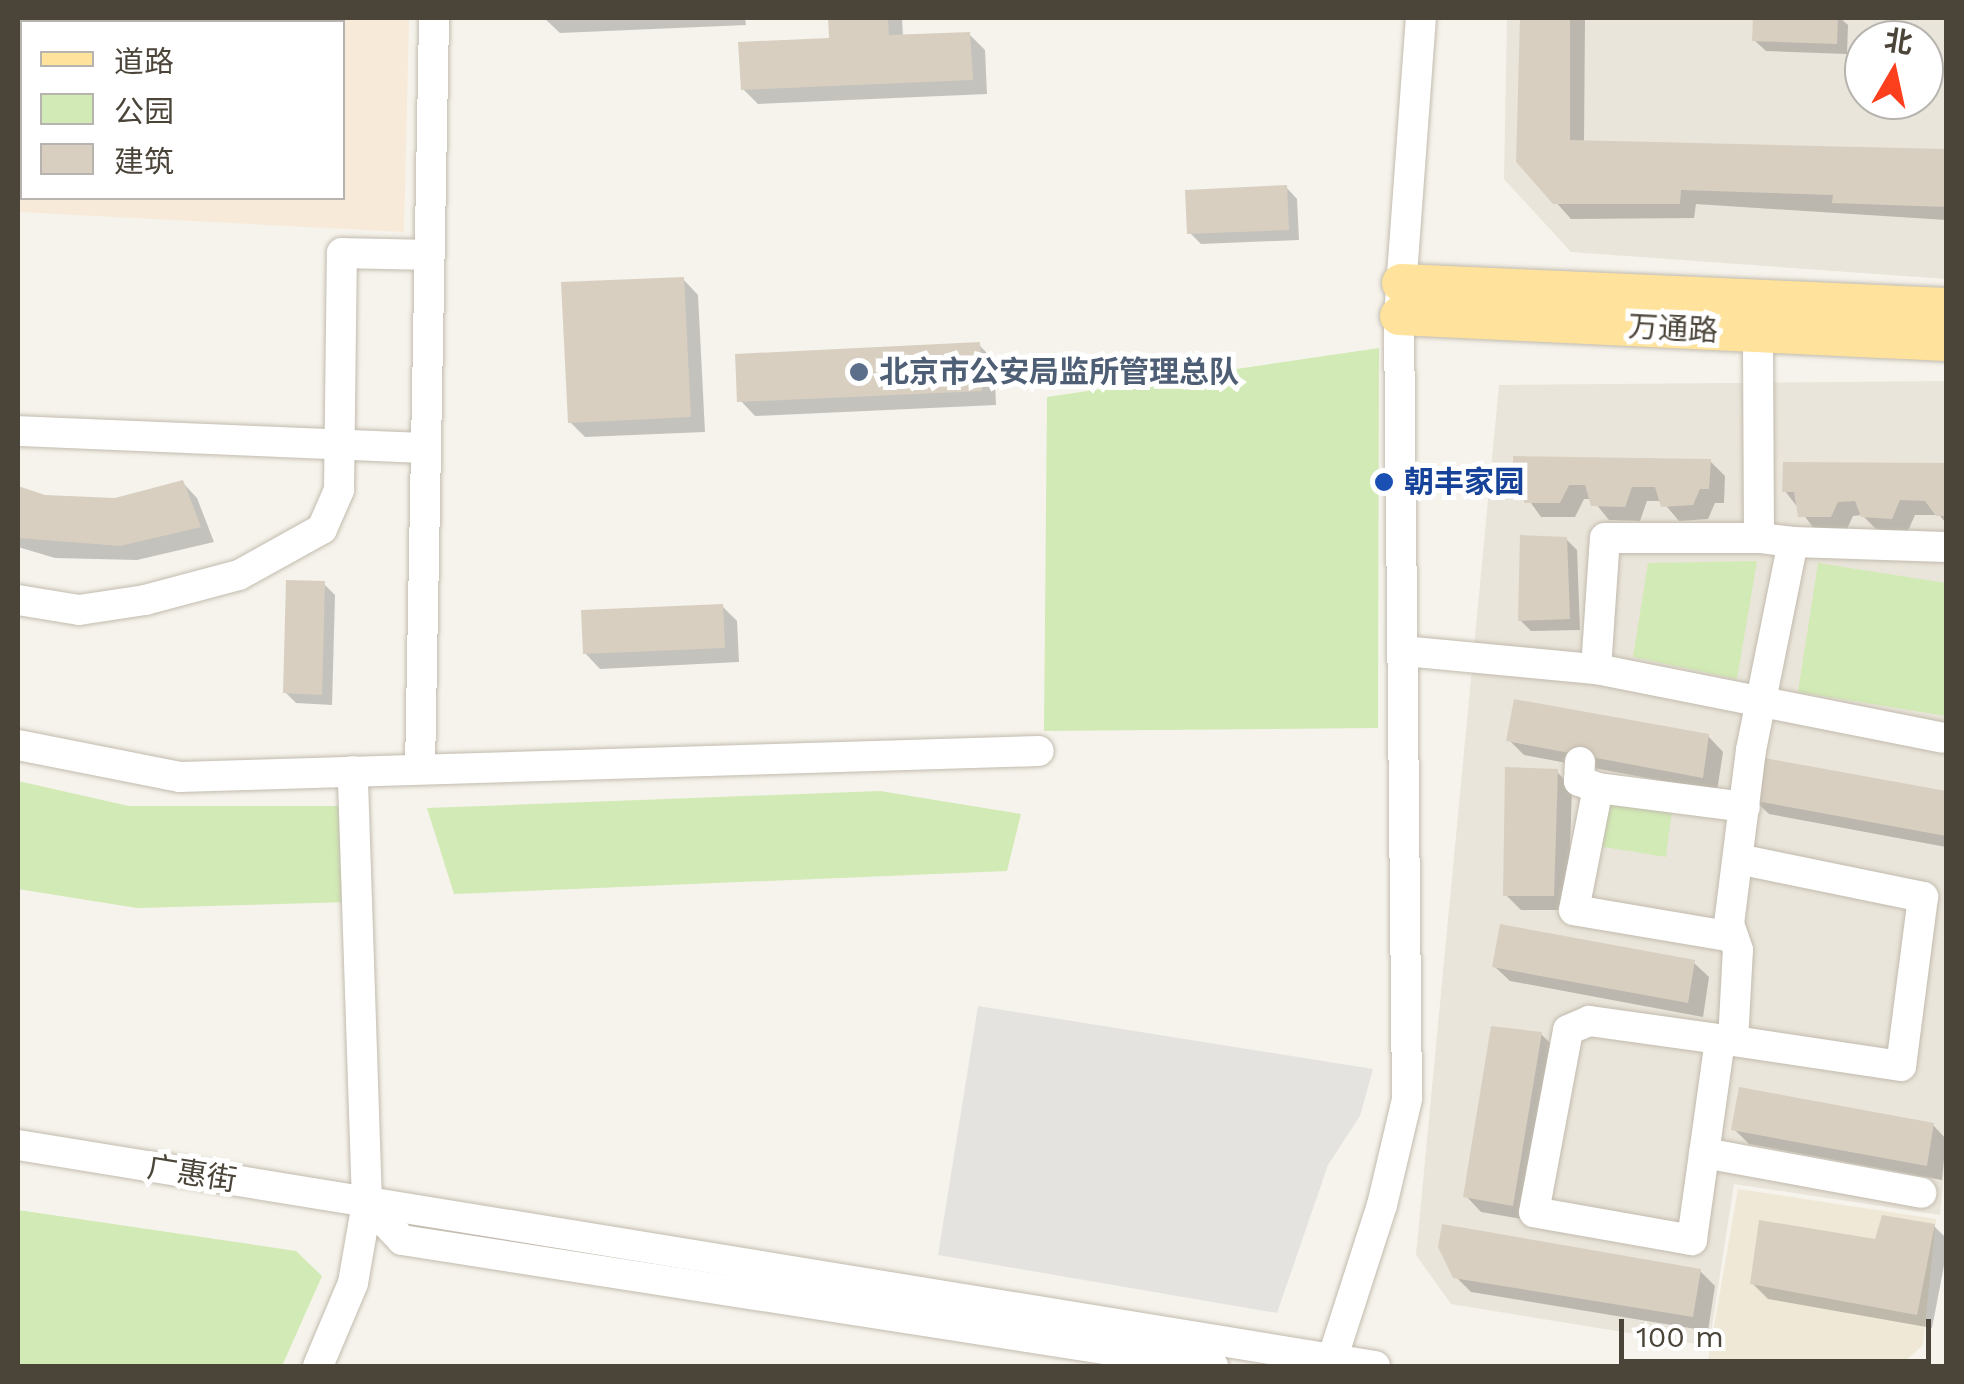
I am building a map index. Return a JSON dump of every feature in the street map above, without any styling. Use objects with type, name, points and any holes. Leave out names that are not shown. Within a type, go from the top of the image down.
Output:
[{"type":"main road","name":"万通路","points":[[1400,300],[1946,307]]},
{"type":"main road","name":"万通路","points":[[1400,300],[1758,333],[1946,342]]},
{"type":"street","points":[[420,768],[434,18]]},
{"type":"street","points":[[1331,1363],[1407,1099],[1400,300],[1421,18]]},
{"type":"street","points":[[18,600],[79,610],[239,574],[310,538],[332,518],[340,445],[342,253],[429,256]]},
{"type":"street","points":[[1758,333],[1759,538]]},
{"type":"street","points":[[18,431],[426,448]]},
{"type":"street","points":[[1596,669],[1605,538],[1759,538],[1946,547]]},
{"type":"street","points":[[1738,859],[1913,890],[1923,897],[1925,912],[1902,1066],[1726,1040],[1589,1021],[1568,1030],[1534,1212],[1692,1240],[1726,1040],[1733,937],[1728,924],[1744,808],[1793,542]]},
{"type":"street","points":[[1404,650],[1596,669],[1943,738]]},
{"type":"street","points":[[18,746],[180,777],[1039,751]]},
{"type":"street","points":[[1580,762],[1579,781],[1598,788],[1744,808]]},
{"type":"street","points":[[318,1366],[353,1283],[367,1203],[353,770]]},
{"type":"street","points":[[1598,788],[1574,910],[1733,937]]},
{"type":"street","name":"广惠街","points":[[18,1145],[1331,1363],[1375,1366]]},
{"type":"street","points":[[1704,1154],[1921,1193]]},
{"type":"street","points":[[367,1203],[402,1240],[1213,1366]]},
{"type":"shaded area","points":[[18,18],[409,18],[404,232],[18,212]]},
{"type":"shaded area","points":[[1507,18],[1946,18],[1946,279],[1571,252],[1504,179]]},
{"type":"shaded area","points":[[1946,381],[1946,1150],[1940,1215],[1734,1184],[1709,1346],[1451,1304],[1416,1255],[1499,385]]},
{"type":"shaded area","points":[[978,1006],[1373,1069],[1360,1116],[1328,1165],[1277,1313],[938,1255]]},
{"type":"shaded area","points":[[1738,1189],[1936,1219],[1923,1345],[1900,1366],[1707,1366]]},
{"type":"green space","points":[[1379,348],[1378,728],[1044,731],[1047,397]]},
{"type":"green space","points":[[1757,561],[1737,679],[1633,657],[1648,563]]},
{"type":"green space","points":[[1818,563],[1946,583],[1946,716],[1798,692]]},
{"type":"green space","points":[[18,781],[129,806],[340,806],[349,902],[137,908],[18,889]]},
{"type":"green space","points":[[880,791],[1021,814],[1007,871],[454,894],[427,808]]},
{"type":"green space","points":[[1606,801],[1672,810],[1666,857],[1597,846]]},
{"type":"green space","points":[[18,1210],[296,1251],[322,1276],[282,1366],[18,1366]]},
{"type":"building","points":[[828,18],[888,18],[889,35],[970,32],[973,80],[741,90],[738,42],[829,38]]},
{"type":"building","points":[[1520,18],[1570,18],[1570,140],[1946,149],[1946,207],[1832,203],[1833,195],[1681,190],[1680,204],[1553,204],[1516,162]]},
{"type":"building","points":[[1753,18],[1838,18],[1837,44],[1752,41]]},
{"type":"building","points":[[1287,185],[1289,230],[1187,234],[1185,190]]},
{"type":"building","points":[[684,277],[691,417],[568,423],[561,282]]},
{"type":"building","name":"北京市公安局监所管理总队","points":[[980,342],[982,391],[737,402],[735,354]]},
{"type":"building","points":[[1513,456],[1711,459],[1709,489],[1700,489],[1693,505],[1661,507],[1655,487],[1632,487],[1625,507],[1591,506],[1585,485],[1569,485],[1560,503],[1524,503],[1525,486],[1513,483]]},
{"type":"building","points":[[1783,462],[1946,463],[1946,516],[1936,516],[1925,501],[1900,500],[1892,519],[1861,517],[1855,501],[1838,502],[1831,517],[1798,517],[1794,492],[1782,492]]},
{"type":"building","points":[[183,480],[201,527],[120,546],[18,538],[18,486],[45,495],[115,498]]},
{"type":"building","points":[[1520,535],[1567,537],[1570,619],[1518,621]]},
{"type":"building","points":[[286,580],[325,581],[322,695],[283,693]]},
{"type":"building","points":[[723,604],[725,648],[583,654],[581,610]]},
{"type":"building","points":[[1514,699],[1709,734],[1703,778],[1506,741]]},
{"type":"building","points":[[1759,757],[1946,791],[1946,836],[1751,800]]},
{"type":"building","points":[[1505,767],[1558,769],[1554,896],[1503,896]]},
{"type":"building","points":[[1500,924],[1695,960],[1688,1003],[1492,967]]},
{"type":"building","points":[[1491,1026],[1542,1032],[1513,1206],[1463,1197]]},
{"type":"building","points":[[1739,1087],[1934,1123],[1927,1166],[1731,1130]]},
{"type":"building","points":[[1882,1215],[1935,1224],[1917,1315],[1750,1284],[1759,1220],[1875,1239]]},
{"type":"building","points":[[1442,1224],[1701,1269],[1693,1317],[1453,1278],[1438,1247]]},
{"type":"place","name":"北京市公安局监所管理总队","points":[[859,372]]},
{"type":"place","name":"朝丰家园","points":[[1384,482]]}]
